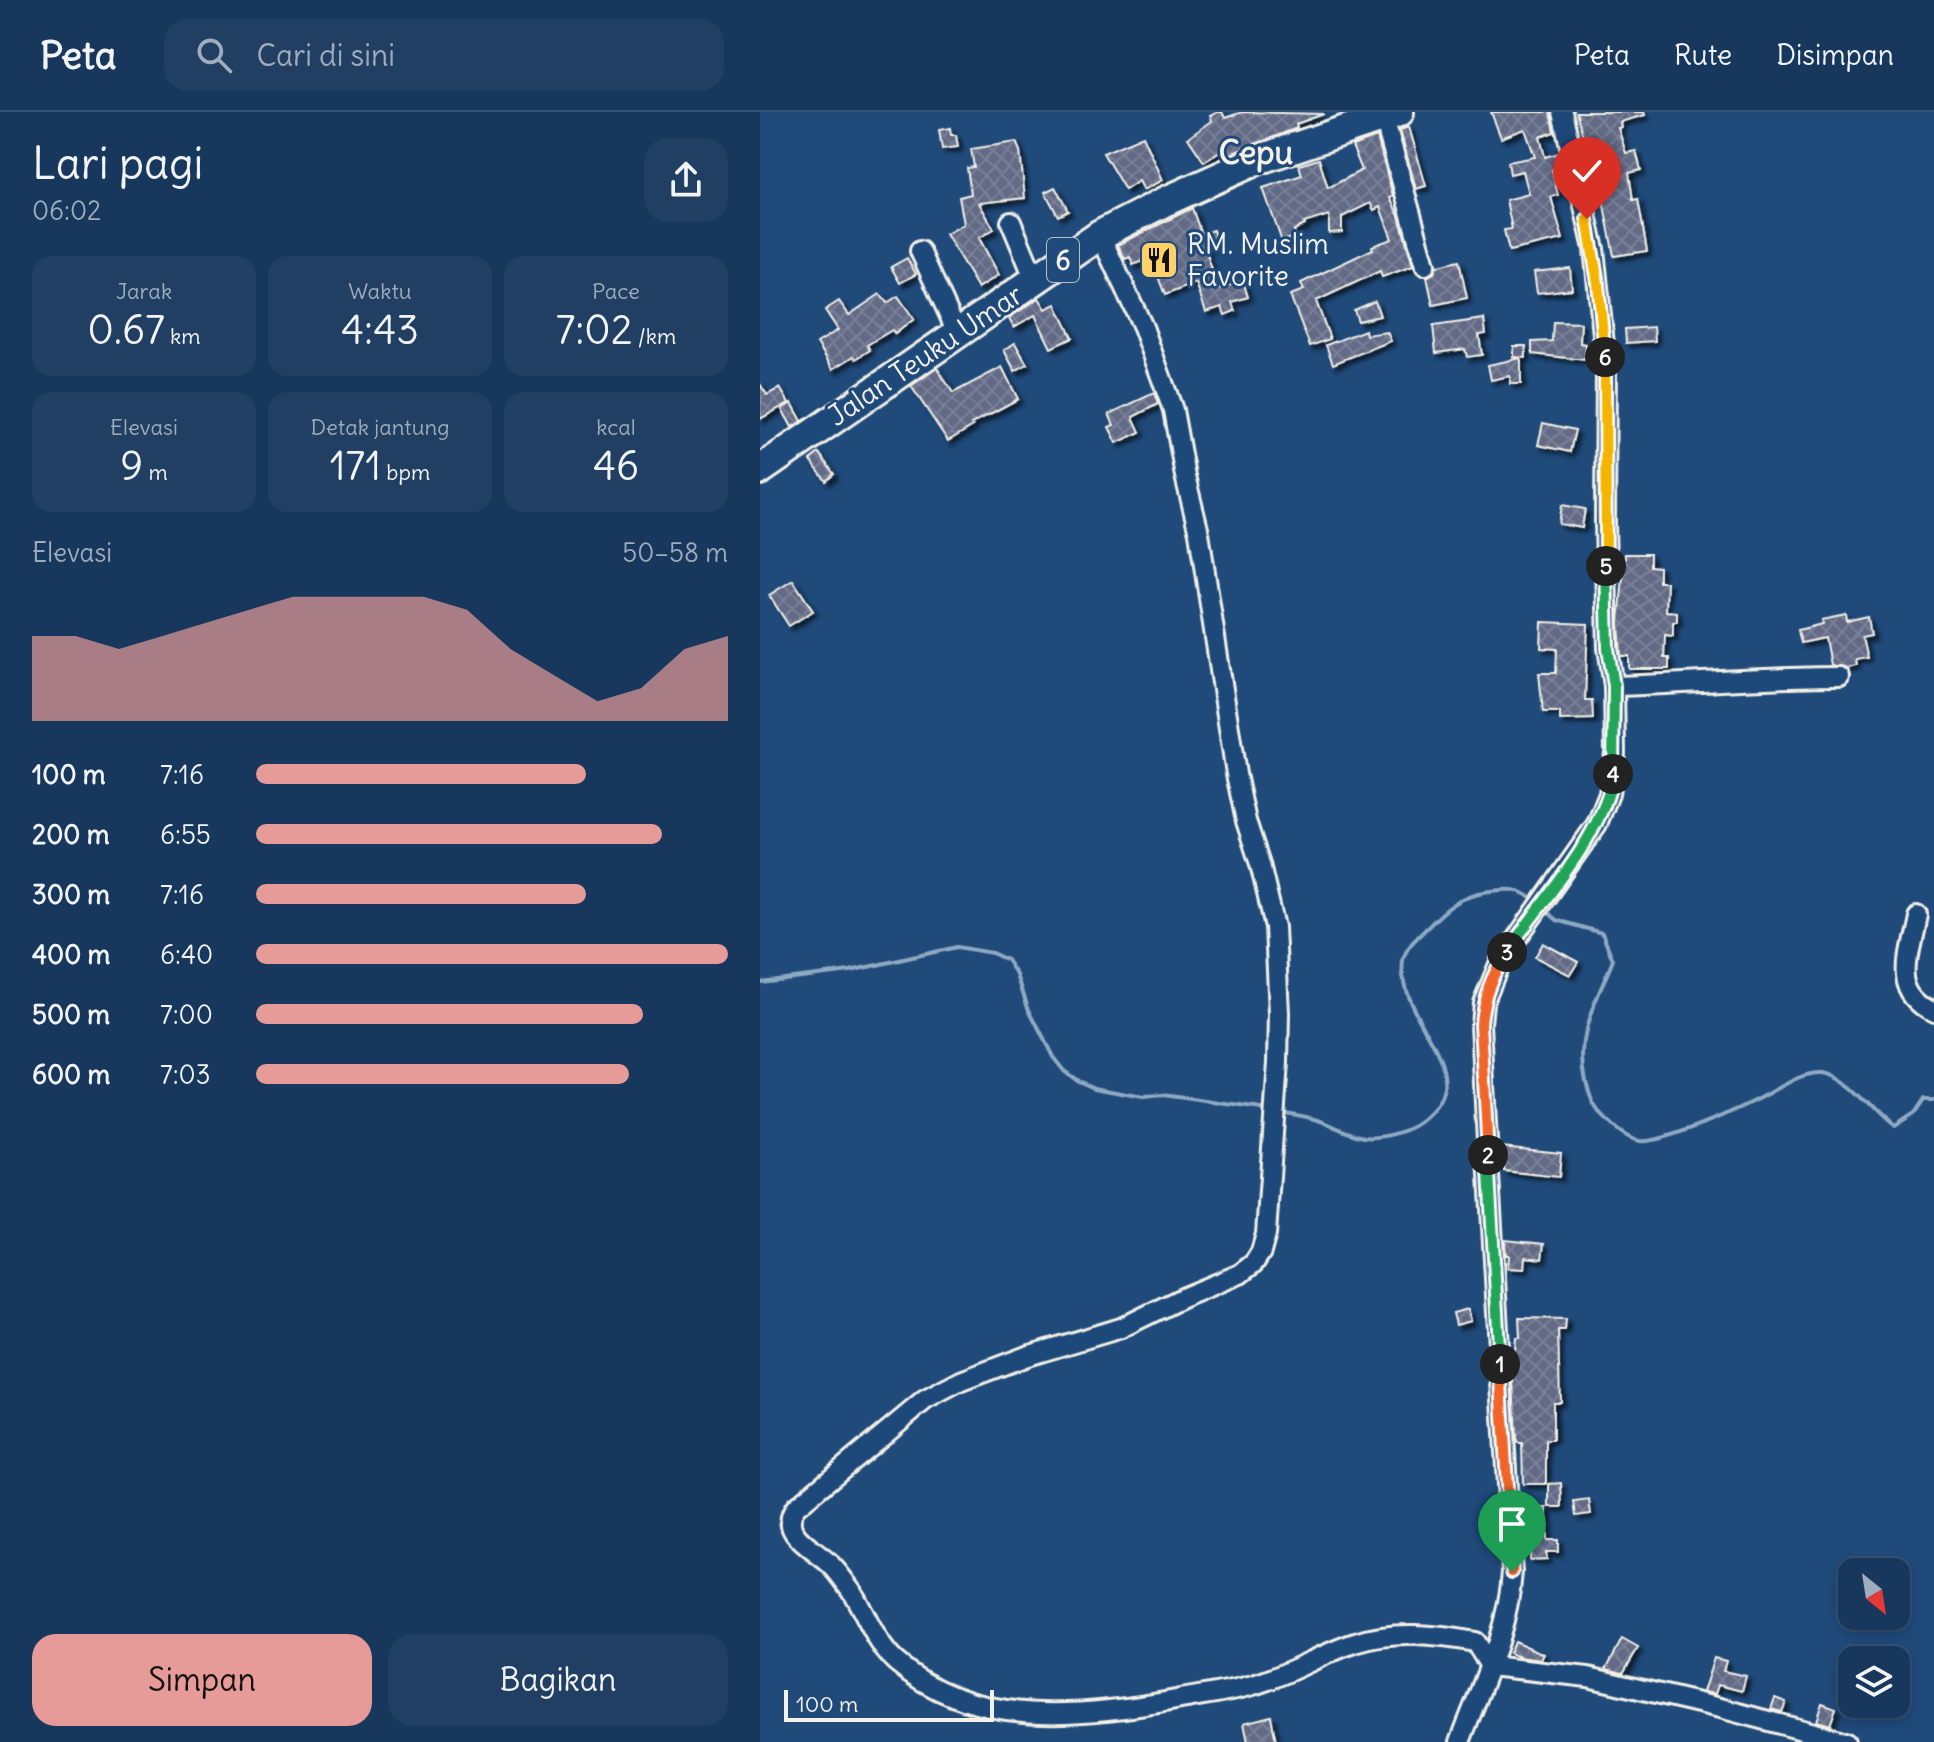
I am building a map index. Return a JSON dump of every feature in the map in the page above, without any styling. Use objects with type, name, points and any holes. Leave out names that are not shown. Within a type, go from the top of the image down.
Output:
[{"type":"highway","name":"Jalan Teuku Umar","points":[[760,470],[1100,235],[1257,160],[1391,115]]},
{"type":"street","points":[[1460,1742],[1490,1666],[1507,1611],[1512,1572],[1486,1123],[1481,1024],[1483,1003],[1500,962],[1587,840],[1609,794],[1614,768],[1614,686],[1608,648],[1605,523],[1606,363],[1594,249],[1562,112]]},
{"type":"street","points":[[1391,115],[1425,265]]},
{"type":"street","points":[[1011,222],[1035,280]]},
{"type":"street","points":[[1100,235],[1143,327],[1173,410],[1199,533],[1236,774],[1275,927],[1278,1062],[1266,1234],[1254,1263],[1240,1274],[1121,1328],[1027,1356],[961,1381],[925,1400],[796,1507],[790,1525],[796,1536],[829,1563],[848,1586],[895,1661],[947,1694],[987,1706],[1032,1713],[1070,1714],[1137,1707],[1253,1685],[1355,1642],[1384,1637],[1422,1635],[1475,1642],[1490,1666]]},
{"type":"street","points":[[920,251],[957,332]]},
{"type":"street","points":[[1614,686],[1839,677]]},
{"type":"street","points":[[1916,914],[1906,970],[1910,988],[1917,999],[1934,1008]]},
{"type":"street","points":[[1490,1666],[1588,1677],[1847,1742]]},
{"type":"building","points":[[1222,112],[1225,118],[1242,112],[1324,114],[1228,155],[1225,149],[1204,162],[1188,138],[1212,121],[1210,116]]},
{"type":"building","points":[[1491,112],[1550,112],[1554,132],[1540,137],[1545,157],[1559,153],[1563,167],[1552,170],[1558,195],[1551,197],[1563,239],[1509,251],[1504,230],[1512,229],[1506,200],[1529,194],[1523,171],[1510,174],[1508,162],[1535,157],[1525,129],[1501,138]]},
{"type":"building","points":[[1576,112],[1644,112],[1645,115],[1620,122],[1621,127],[1618,128],[1626,153],[1636,151],[1641,170],[1629,173],[1633,200],[1638,199],[1647,251],[1614,256],[1599,180],[1596,181]]},
{"type":"building","points":[[1409,127],[1426,186],[1416,189],[1400,130]]},
{"type":"building","points":[[950,128],[951,135],[956,135],[958,147],[942,149],[939,130]]},
{"type":"building","points":[[1143,136],[1163,180],[1144,190],[1139,181],[1125,190],[1103,153]]},
{"type":"building","points":[[1377,137],[1393,196],[1390,198],[1399,216],[1413,266],[1382,277],[1380,271],[1316,301],[1330,339],[1310,346],[1290,295],[1304,290],[1301,283],[1373,249],[1372,246],[1392,239],[1380,207],[1374,210],[1370,203],[1342,217],[1342,232],[1329,233],[1329,215],[1304,223],[1294,230],[1296,236],[1282,242],[1263,188],[1302,175],[1299,165],[1319,159],[1328,188],[1362,170],[1352,146]]},
{"type":"building","points":[[1016,142],[1020,151],[1025,198],[979,203],[994,229],[979,238],[999,275],[978,288],[946,234],[964,224],[959,197],[971,194],[967,168],[974,167],[971,149]]},
{"type":"building","points":[[1055,187],[1068,211],[1058,216],[1045,192]]},
{"type":"building","points":[[1192,208],[1201,234],[1213,230],[1217,244],[1205,248],[1218,289],[1243,281],[1248,297],[1232,302],[1235,311],[1225,315],[1222,307],[1206,312],[1196,283],[1165,295],[1151,258],[1133,265],[1130,257],[1125,259],[1118,245]]},
{"type":"building","points":[[907,258],[916,274],[900,283],[891,267]]},
{"type":"building","points":[[1459,261],[1467,298],[1433,305],[1427,277],[1434,273],[1437,266]]},
{"type":"building","points":[[1570,268],[1572,289],[1537,293],[1534,272]]},
{"type":"building","points":[[880,294],[887,303],[898,296],[914,319],[895,334],[892,330],[867,345],[870,350],[856,359],[854,356],[833,369],[817,343],[838,330],[825,310],[839,301],[849,315]]},
{"type":"building","points":[[1039,298],[1046,309],[1056,304],[1072,338],[1051,348],[1035,315],[1014,327],[1009,318]]},
{"type":"building","points":[[1375,301],[1380,316],[1358,321],[1354,310]]},
{"type":"building","points":[[1484,319],[1486,334],[1479,335],[1482,355],[1467,357],[1465,349],[1436,353],[1433,326]]},
{"type":"building","points":[[1553,322],[1581,323],[1580,343],[1586,344],[1585,360],[1532,354],[1532,342],[1552,341]]},
{"type":"building","points":[[1654,327],[1655,341],[1626,343],[1625,329]]},
{"type":"building","points":[[1365,330],[1366,335],[1387,332],[1391,341],[1333,364],[1326,345]]},
{"type":"building","points":[[1015,343],[1027,364],[1015,371],[1004,350]]},
{"type":"building","points":[[1514,346],[1526,346],[1526,358],[1514,357]]},
{"type":"building","points":[[1521,358],[1521,384],[1510,384],[1510,376],[1491,380],[1488,365]]},
{"type":"building","points":[[1002,367],[1018,399],[971,424],[973,426],[948,441],[911,386],[937,368],[953,393]]},
{"type":"building","points":[[760,384],[767,395],[780,388],[789,403],[760,419]]},
{"type":"building","points":[[1154,393],[1158,404],[1133,417],[1140,432],[1117,443],[1109,427],[1114,425],[1109,414]]},
{"type":"building","points":[[792,403],[802,421],[792,427],[782,409]]},
{"type":"building","points":[[1543,423],[1575,430],[1570,452],[1538,445]]},
{"type":"building","points":[[819,453],[834,474],[826,481],[810,460]]},
{"type":"building","points":[[1562,505],[1585,509],[1582,528],[1559,524]]},
{"type":"building","points":[[1625,554],[1650,554],[1650,566],[1659,567],[1659,582],[1667,582],[1666,611],[1677,612],[1673,636],[1665,635],[1664,658],[1669,658],[1669,669],[1629,669],[1629,656],[1621,656],[1619,622]]},
{"type":"building","points":[[793,580],[813,611],[789,626],[769,595]]},
{"type":"building","points":[[1846,615],[1847,622],[1869,617],[1872,633],[1862,635],[1867,657],[1855,659],[1856,666],[1847,668],[1830,665],[1825,638],[1801,643],[1798,630],[1822,624],[1821,620]]},
{"type":"building","points":[[1542,622],[1588,624],[1585,700],[1592,700],[1593,719],[1560,720],[1560,712],[1543,712],[1539,673],[1556,673],[1557,649],[1541,648]]},
{"type":"building","points":[[1543,943],[1578,962],[1570,975],[1535,957]]},
{"type":"building","points":[[1501,1147],[1561,1153],[1559,1177],[1504,1171],[1505,1161],[1500,1160]]},
{"type":"building","points":[[1505,1240],[1544,1244],[1542,1259],[1525,1257],[1524,1269],[1508,1268]]},
{"type":"building","points":[[1468,1309],[1471,1321],[1456,1325],[1453,1313]]},
{"type":"building","points":[[1519,1318],[1566,1319],[1565,1330],[1558,1330],[1560,1402],[1553,1402],[1553,1440],[1546,1440],[1546,1484],[1523,1484],[1522,1443],[1518,1443],[1516,1438],[1512,1360],[1516,1338],[1520,1338]]},
{"type":"building","points":[[1561,1483],[1562,1507],[1549,1507],[1549,1484]]},
{"type":"building","points":[[1589,1500],[1591,1514],[1576,1516],[1574,1502]]},
{"type":"building","points":[[1520,1508],[1547,1508],[1547,1540],[1558,1540],[1558,1552],[1546,1552],[1547,1559],[1530,1560],[1530,1553],[1523,1553]]},
{"type":"building","points":[[1622,1639],[1638,1648],[1623,1673],[1606,1669]]},
{"type":"building","points":[[1514,1641],[1544,1654],[1541,1660],[1509,1653]]},
{"type":"building","points":[[1714,1658],[1726,1661],[1723,1671],[1746,1676],[1742,1691],[1718,1685],[1715,1694],[1703,1692]]},
{"type":"building","points":[[1775,1698],[1786,1702],[1782,1712],[1771,1709]]},
{"type":"building","points":[[1822,1703],[1836,1708],[1830,1725],[1816,1721]]},
{"type":"building","points":[[1271,1716],[1276,1742],[1248,1742],[1244,1723]]},
{"type":"waterway","points":[[1282,1112],[1318,1120],[1364,1137],[1394,1134],[1422,1121],[1439,1102],[1444,1083],[1442,1064],[1411,1004],[1404,983],[1406,951],[1440,915],[1467,897],[1511,890],[1535,901]]},
{"type":"waterway","points":[[1545,910],[1556,920],[1602,933],[1613,960],[1589,1019],[1583,1064],[1595,1107],[1614,1127],[1629,1137],[1640,1141],[1651,1140],[1684,1131],[1740,1108],[1793,1080],[1815,1073],[1841,1080],[1893,1128],[1913,1115],[1923,1100],[1934,1100]]},
{"type":"waterway","points":[[760,982],[850,971],[957,947],[992,953],[1007,960],[1017,975],[1029,1010],[1053,1057],[1064,1071],[1078,1081],[1094,1088],[1143,1097],[1163,1095],[1269,1110]]},
{"type":"place","name":"RM. Muslim Favorite","points":[[1159,260]]},
{"type":"district","name":"Cepu","points":[[1256,152]]},
{"type":"route","points":[[1512,1572],[1481,1024],[1486,990],[1500,962],[1597,824],[1612,780],[1615,753],[1614,686],[1608,648],[1605,523],[1607,383],[1594,249],[1587,219]]}]
